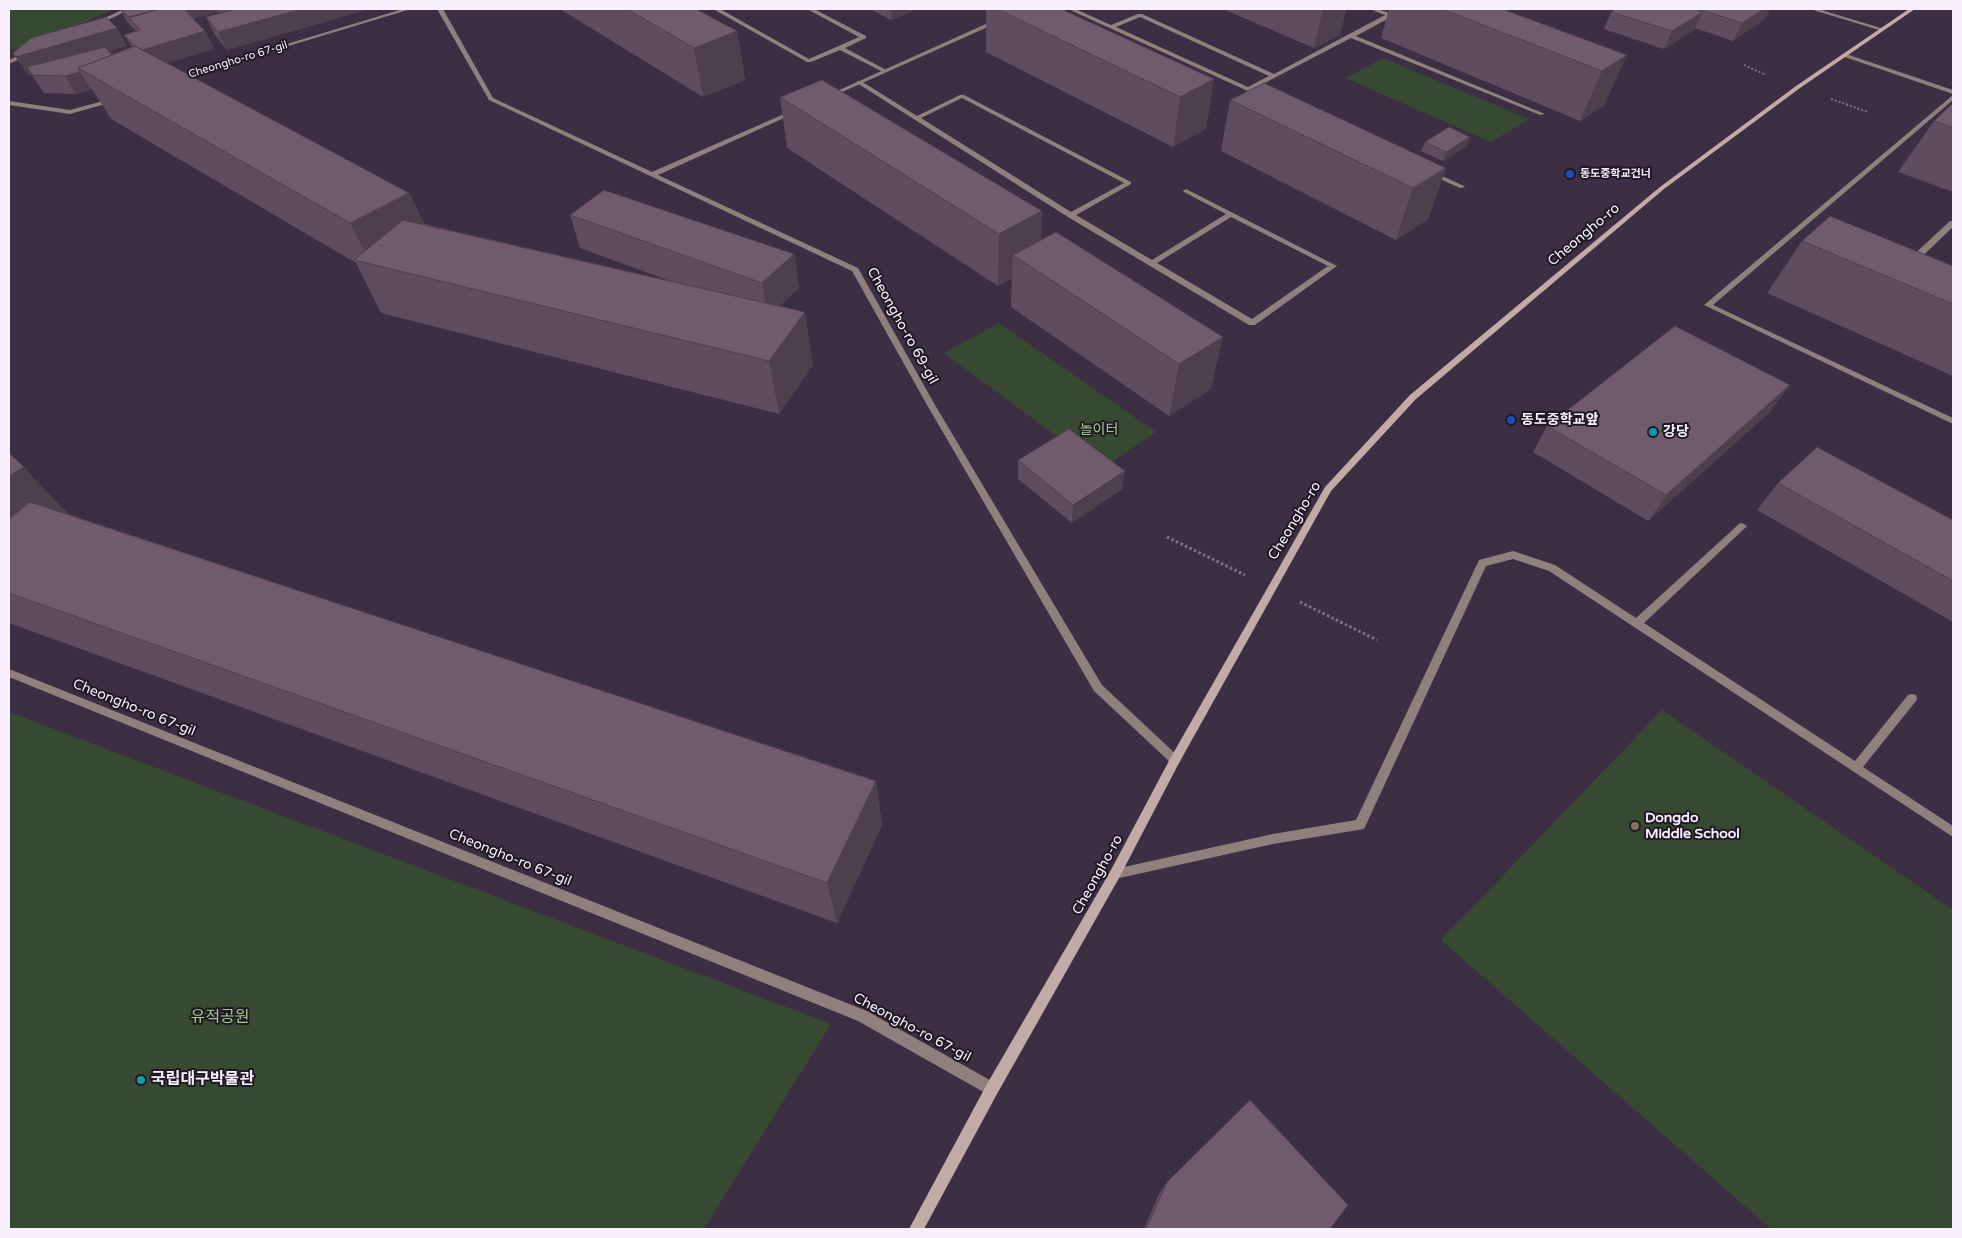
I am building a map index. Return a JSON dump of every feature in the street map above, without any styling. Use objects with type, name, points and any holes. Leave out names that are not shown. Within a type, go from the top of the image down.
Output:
[{"type":"main road","name":"Cheongho-ro","points":[[916,1229],[992,1089],[1115,874],[1176,760],[1328,489],[1413,397],[1662,188],[1844,55],[1912,9]]},
{"type":"street","points":[[85,28],[128,9]]},
{"type":"street","name":"Cheongho-ro 67-gil","points":[[170,81],[408,9]]},
{"type":"street","name":"Cheongho-ro 69-gil","points":[[440,9],[490,99],[855,270],[936,413],[1098,688],[1176,760]]},
{"type":"street","points":[[716,9],[809,61],[864,38],[810,9]]},
{"type":"street","points":[[1071,9],[1266,98]]},
{"type":"street","points":[[1372,9],[1390,15],[1408,14]]},
{"type":"street","points":[[1813,9],[1880,30]]},
{"type":"street","points":[[1112,27],[1140,15],[1274,76]]},
{"type":"street","points":[[1248,89],[1390,15]]},
{"type":"street","points":[[823,98],[1006,17]]},
{"type":"street","points":[[1351,36],[1542,114]]},
{"type":"street","points":[[840,48],[885,71]]},
{"type":"street","points":[[9,62],[34,51]]},
{"type":"street","points":[[1844,55],[1953,92]]},
{"type":"street","points":[[859,82],[1071,215],[1252,322],[1333,266],[1186,191]]},
{"type":"street","points":[[916,118],[962,96],[1129,183],[1071,215]]},
{"type":"street","points":[[1953,97],[1708,305],[1953,421]]},
{"type":"street","points":[[9,103],[10,105],[70,112],[117,98]]},
{"type":"street","points":[[651,175],[796,111]]},
{"type":"street","points":[[1426,171],[1462,187]]},
{"type":"street","points":[[1152,263],[1231,214]]},
{"type":"street","points":[[1902,270],[1917,261],[1953,223]]},
{"type":"street","points":[[1789,236],[1798,240]]},
{"type":"street","points":[[1637,624],[1742,526]]},
{"type":"street","points":[[1115,874],[1273,839],[1360,825],[1482,563],[1513,555],[1552,568],[1953,832]]},
{"type":"street","name":"Cheongho-ro 67-gil","points":[[9,673],[862,1016],[992,1089]]},
{"type":"street","points":[[1856,768],[1912,698]]},
{"type":"green space","points":[[9,9],[114,9],[26,48],[9,49]]},
{"type":"green space","points":[[1383,58],[1529,119],[1491,142],[1345,78]]},
{"type":"green space","name":"놀이터","points":[[999,323],[1156,432],[1101,469],[944,353]]},
{"type":"green space","points":[[1662,710],[1953,910],[1953,1229],[1771,1229],[1441,940]]},
{"type":"green space","name":"유적공원","points":[[9,712],[831,1024],[704,1229],[9,1229]]},
{"type":"building","points":[[121,9],[160,9],[128,17]]},
{"type":"building","points":[[160,9],[184,9],[205,31],[142,50],[124,35],[140,30],[129,18]]},
{"type":"building","points":[[236,9],[302,9],[218,32],[206,17]]},
{"type":"building","points":[[627,9],[696,9],[737,31],[694,48]]},
{"type":"building","points":[[997,9],[1061,9],[1214,79],[1180,97]]},
{"type":"building","points":[[1442,9],[1502,9],[1627,55],[1602,71]]},
{"type":"building","points":[[1616,9],[1693,9],[1703,12],[1672,31],[1611,12]]},
{"type":"building","points":[[1699,9],[1764,9],[1742,23]]},
{"type":"building","points":[[106,17],[117,28],[16,57],[13,53],[31,38]]},
{"type":"building","points":[[135,46],[409,193],[350,223],[78,68]]},
{"type":"building","points":[[105,47],[112,55],[78,68],[80,72],[65,76],[32,75],[27,67]]},
{"type":"building","points":[[822,80],[1042,211],[999,234],[780,97]]},
{"type":"building","points":[[1264,83],[1446,168],[1413,188],[1230,100]]},
{"type":"building","points":[[1953,103],[1953,128],[1934,121]]},
{"type":"building","points":[[1449,127],[1470,137],[1446,152],[1425,142]]},
{"type":"building","points":[[604,190],[794,254],[762,283],[570,215]]},
{"type":"building","points":[[1830,216],[1953,266],[1953,304],[1802,241]]},
{"type":"building","points":[[403,220],[805,312],[769,361],[354,260]]},
{"type":"building","points":[[1056,232],[1223,337],[1179,364],[1013,255]]},
{"type":"building","name":"강당","points":[[1675,326],[1790,385],[1666,495],[1547,426]]},
{"type":"building","points":[[1069,429],[1125,471],[1073,505],[1018,460]]},
{"type":"building","points":[[1817,447],[1953,520],[1953,581],[1778,483]]},
{"type":"building","points":[[9,453],[24,467],[9,476]]},
{"type":"building","points":[[30,502],[876,781],[827,883],[9,593],[9,519]]},
{"type":"building","points":[[1250,1100],[1348,1205],[1330,1229],[1146,1229],[1167,1182]]},
{"type":"place","name":"동도중학교건너","points":[[1570,174]]},
{"type":"place","name":"동도중학교앞","points":[[1511,420]]},
{"type":"place","name":"강당","points":[[1653,432]]},
{"type":"place","name":"Dongdo Middle School","points":[[1635,826]]},
{"type":"place","name":"국립대구박물관","points":[[141,1080]]}]
